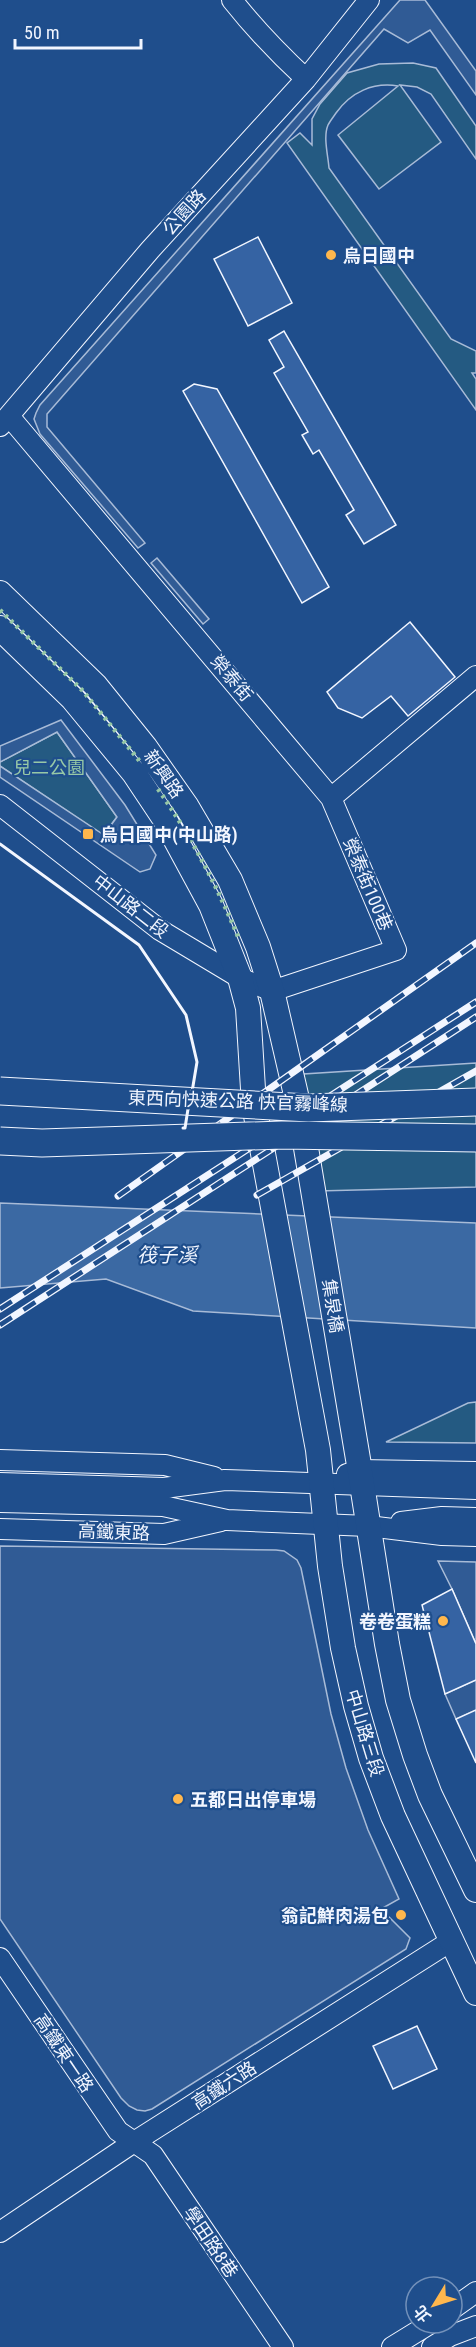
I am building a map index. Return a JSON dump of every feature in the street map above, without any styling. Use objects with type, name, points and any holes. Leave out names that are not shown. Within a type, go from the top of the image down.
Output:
[{"type":"highway","name":"東西向快速公路 快官霧峰線","points":[[0,1090],[309,1108],[476,1102]]},
{"type":"highway","name":"東西向快速公路 快官霧峰線","points":[[0,1141],[42,1143],[282,1135],[476,1138]]},
{"type":"main road","name":"新興路","points":[[0,593],[95,685],[145,747],[187,807],[230,880],[258,947],[272,991]]},
{"type":"main road","name":"新興路","points":[[0,628],[73,699],[134,773],[164,818],[211,905],[240,978]]},
{"type":"main road","name":"中山路三段","points":[[240,978],[248,1008],[254,1105],[319,1454],[325,1524],[343,1648],[356,1706],[371,1758],[393,1816],[476,1993]]},
{"type":"main road","points":[[272,991],[302,1122]]},
{"type":"main road","name":"集泉橋","points":[[302,1122],[360,1469]]},
{"type":"main road","points":[[360,1469],[398,1700],[430,1795],[476,1890]]},
{"type":"street","points":[[232,0],[279,55],[306,79]]},
{"type":"street","name":"公園路","points":[[4,421],[150,250],[306,79],[369,0]]},
{"type":"street","name":"榮泰街","points":[[4,421],[331,798]]},
{"type":"street","points":[[331,798],[476,676]]},
{"type":"street","name":"榮泰街100巷","points":[[272,991],[396,950],[331,798]]},
{"type":"street","name":"中山路二段","points":[[0,805],[160,930],[240,978],[272,991]]},
{"type":"street","points":[[302,1122],[476,1111]]},
{"type":"street","points":[[302,1122],[476,1128]]},
{"type":"street","points":[[0,1460],[165,1465],[225,1480]]},
{"type":"street","points":[[0,1483],[164,1488],[225,1480],[321,1483],[360,1469],[476,1472]]},
{"type":"street","points":[[360,1469],[476,1489]]},
{"type":"street","name":"高鐵東路","points":[[0,1502],[163,1506],[226,1520],[369,1526],[442,1535],[476,1536]]},
{"type":"street","name":"高鐵東路","points":[[369,1526],[442,1517],[476,1518]]},
{"type":"street","name":"高鐵東路","points":[[0,1529],[164,1534],[226,1520]]},
{"type":"street","name":"高鐵六路","points":[[0,2232],[134,2142],[451,1941]]},
{"type":"street","name":"高鐵東一路","points":[[0,1958],[118,2131],[134,2142]]},
{"type":"street","name":"學田路8巷","points":[[134,2142],[153,2155],[283,2347]]},
{"type":"street","points":[[432,2347],[476,2325]]},
{"type":"street","points":[[392,2347],[412,2335]]},
{"type":"green space","points":[[413,63],[436,68],[476,126],[476,159],[431,94],[417,87],[400,85],[441,142],[379,189],[338,135],[398,86],[389,85],[371,87],[348,99],[330,122],[326,135],[329,168],[451,339],[476,351],[476,373],[472,373],[476,379],[476,410],[287,143],[300,133],[312,145],[312,119],[320,104],[347,73],[379,64]]},
{"type":"green space","name":"兒二公園","points":[[57,732],[117,817],[103,835],[0,766],[0,762]]},
{"type":"green space","points":[[476,1063],[476,1187],[317,1191],[288,1075]]},
{"type":"green space","points":[[476,1402],[476,1443],[386,1442],[468,1403]]},
{"type":"shaded area","points":[[400,0],[425,0],[476,71],[476,95],[430,30],[408,43],[384,29],[47,414],[47,427],[145,543],[138,548],[40,434],[34,419],[36,413],[40,405]]},
{"type":"shaded area","points":[[157,558],[209,619],[203,624],[151,563]]},
{"type":"shaded area","points":[[61,720],[125,805],[156,855],[150,869],[140,872],[0,777],[0,766],[104,835],[117,817],[57,732],[0,762],[0,746]]},
{"type":"shaded area","name":"五都日出停車場","points":[[0,1546],[276,1550],[284,1551],[297,1560],[301,1568],[331,1714],[346,1768],[368,1830],[399,1899],[381,1909],[410,1938],[406,1949],[152,2109],[145,2111],[129,2106],[121,2098],[0,1919]]},
{"type":"shaded area","points":[[438,1561],[476,1562],[476,1644],[452,1589]]},
{"type":"shaded area","points":[[476,1680],[476,1710],[456,1719],[445,1694]]},
{"type":"water","name":"筏子溪","points":[[0,1203],[476,1223],[476,1328],[193,1311],[106,1279],[0,1288]]},
{"type":"building","points":[[258,237],[292,303],[248,326],[214,259]]},
{"type":"building","points":[[284,331],[396,525],[364,544],[346,515],[354,510],[319,450],[313,454],[302,435],[308,432],[274,373],[284,367],[269,340]]},
{"type":"building","points":[[194,384],[217,389],[329,587],[302,603],[183,391]]},
{"type":"building","points":[[410,622],[455,677],[408,716],[391,696],[362,718],[338,708],[327,692]]},
{"type":"building","points":[[452,1589],[476,1644],[476,1680],[445,1694],[422,1605]]},
{"type":"building","points":[[476,1710],[476,1763],[456,1719]]},
{"type":"building","points":[[417,2026],[437,2069],[393,2089],[373,2046]]},
{"type":"railway","points":[[118,1196],[476,943]]},
{"type":"railway","points":[[0,1309],[476,1002]]},
{"type":"railway","points":[[0,1325],[476,1017]]},
{"type":"railway","points":[[257,1195],[476,1071]]},
{"type":"hedge","points":[[0,610],[83,691],[142,764]]},
{"type":"hedge","points":[[158,789],[203,862],[239,939]]},
{"type":"wall","points":[[0,844],[139,945],[186,1015],[197,1062],[192,1092]]},
{"type":"wall","points":[[183,1128],[185,1128],[188,1109]]},
{"type":"place","name":"烏日國中","points":[[331,255]]},
{"type":"place","name":"烏日國中(中山路)","points":[[88,834]]},
{"type":"place","name":"卷卷蛋糕","points":[[443,1621]]},
{"type":"place","name":"五都日出停車場","points":[[178,1799]]},
{"type":"place","name":"翁記鮮肉湯包","points":[[401,1915]]}]
